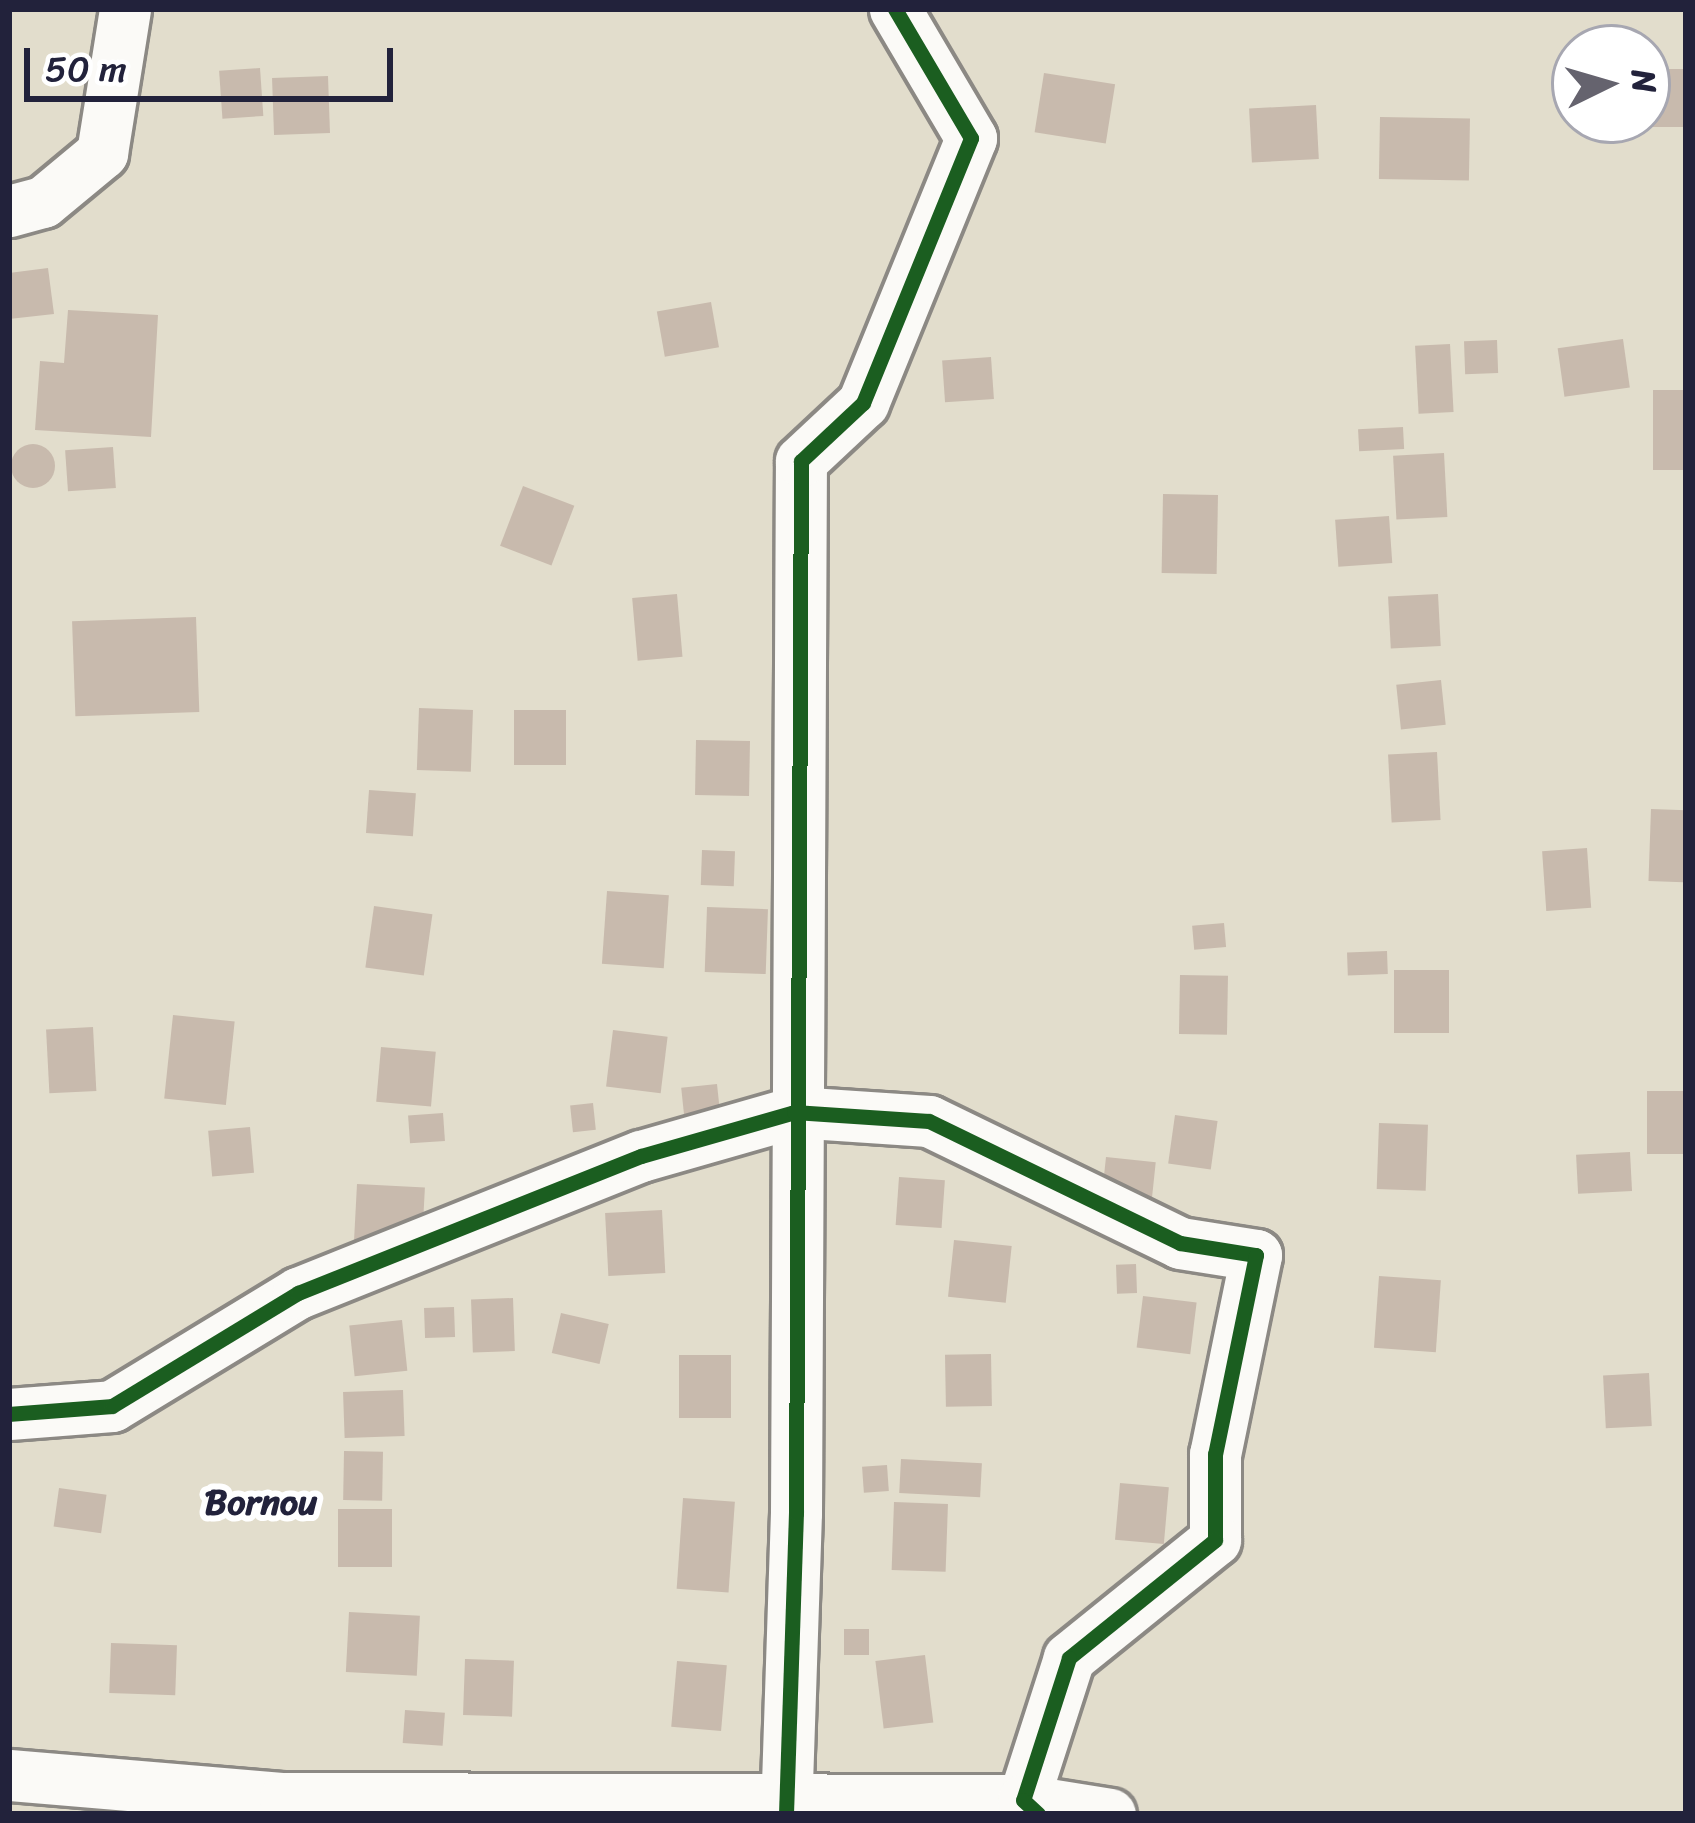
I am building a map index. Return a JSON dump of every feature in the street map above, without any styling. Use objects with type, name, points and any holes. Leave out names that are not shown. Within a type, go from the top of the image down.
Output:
[{"type":"street","points":[[9,211],[43,202],[102,153],[125,9]]},
{"type":"street","points":[[786,1807],[796,1513],[794,1112],[801,461],[863,404],[971,139],[895,9]]},
{"type":"street","points":[[9,1414],[112,1406],[298,1293],[641,1156],[794,1112],[929,1120],[1180,1243],[1256,1255],[1215,1454],[1215,1540],[1069,1658],[1031,1807]]},
{"type":"street","points":[[9,1775],[285,1798],[1031,1807],[1110,1814]]},
{"type":"building","points":[[260,68],[263,116],[222,119],[219,71]]},
{"type":"building","points":[[1671,69],[1686,69],[1686,127],[1671,127]]},
{"type":"building","points":[[1044,73],[1115,84],[1106,144],[1035,132]]},
{"type":"building","points":[[328,76],[330,133],[274,135],[272,78]]},
{"type":"building","points":[[1316,105],[1319,159],[1252,162],[1249,109]]},
{"type":"building","points":[[1380,117],[1470,119],[1469,181],[1379,179]]},
{"type":"building","points":[[48,268],[54,314],[9,319],[9,273]]},
{"type":"building","points":[[711,302],[719,347],[665,357],[657,312]]},
{"type":"building","points":[[68,310],[158,315],[151,437],[35,430],[40,361],[64,363]]},
{"type":"building","points":[[1623,339],[1630,388],[1564,397],[1558,348]]},
{"type":"building","points":[[1497,340],[1498,373],[1465,374],[1464,341]]},
{"type":"building","points":[[1450,344],[1454,412],[1419,414],[1415,346]]},
{"type":"building","points":[[991,357],[994,399],[945,402],[942,360]]},
{"type":"building","points":[[1653,390],[1686,390],[1686,470],[1653,470]]},
{"type":"building","points":[[1403,427],[1404,449],[1359,451],[1358,429]]},
{"type":"building","points":[[33,444],[49,450],[55,466],[49,482],[33,488],[17,482],[11,466],[17,450]]},
{"type":"building","points":[[113,447],[116,488],[68,491],[65,450]]},
{"type":"building","points":[[1444,453],[1447,517],[1396,520],[1393,456]]},
{"type":"building","points":[[523,486],[574,506],[551,565],[500,546]]},
{"type":"building","points":[[1163,494],[1218,495],[1217,574],[1162,573]]},
{"type":"building","points":[[1389,516],[1392,563],[1338,567],[1335,520]]},
{"type":"building","points":[[677,594],[682,657],[638,661],[632,598]]},
{"type":"building","points":[[1438,594],[1441,646],[1391,649],[1388,597]]},
{"type":"building","points":[[196,617],[199,712],[75,716],[72,621]]},
{"type":"building","points":[[1441,680],[1446,725],[1401,729],[1396,685]]},
{"type":"building","points":[[419,708],[473,710],[471,772],[417,770]]},
{"type":"building","points":[[514,710],[566,710],[566,765],[514,765]]},
{"type":"building","points":[[696,740],[750,741],[749,796],[695,795]]},
{"type":"building","points":[[1437,752],[1441,820],[1392,822],[1388,755]]},
{"type":"building","points":[[369,790],[416,793],[413,836],[366,833]]},
{"type":"building","points":[[1651,809],[1686,810],[1683,882],[1648,881]]},
{"type":"building","points":[[1587,848],[1591,908],[1546,911],[1542,851]]},
{"type":"building","points":[[702,850],[735,851],[734,886],[701,885]]},
{"type":"building","points":[[607,891],[669,895],[664,968],[602,964]]},
{"type":"building","points":[[374,906],[432,914],[424,976],[365,967]]},
{"type":"building","points":[[707,907],[768,909],[766,974],[705,972]]},
{"type":"building","points":[[1224,923],[1226,947],[1194,950],[1192,926]]},
{"type":"building","points":[[1387,951],[1388,974],[1348,975],[1347,952]]},
{"type":"building","points":[[1394,970],[1449,970],[1449,1033],[1394,1033]]},
{"type":"building","points":[[1180,975],[1228,976],[1227,1035],[1179,1034]]},
{"type":"building","points":[[173,1015],[235,1021],[226,1105],[164,1099]]},
{"type":"building","points":[[93,1027],[96,1091],[49,1093],[46,1029]]},
{"type":"building","points":[[613,1030],[668,1037],[661,1093],[606,1087]]},
{"type":"building","points":[[381,1047],[436,1052],[431,1107],[376,1102]]},
{"type":"building","points":[[717,1084],[720,1112],[684,1116],[681,1088]]},
{"type":"building","points":[[1647,1091],[1686,1091],[1686,1154],[1647,1154]]},
{"type":"building","points":[[593,1103],[596,1130],[573,1132],[570,1105]]},
{"type":"building","points":[[443,1113],[445,1141],[410,1143],[408,1115]]},
{"type":"building","points":[[1175,1115],[1218,1121],[1211,1170],[1168,1164]]},
{"type":"building","points":[[1379,1123],[1428,1125],[1426,1191],[1377,1189]]},
{"type":"building","points":[[250,1127],[254,1173],[212,1176],[208,1131]]},
{"type":"building","points":[[1630,1152],[1632,1191],[1578,1194],[1576,1155]]},
{"type":"building","points":[[1106,1157],[1156,1162],[1152,1197],[1102,1192]]},
{"type":"building","points":[[899,1177],[945,1180],[942,1228],[896,1225]]},
{"type":"building","points":[[357,1184],[425,1188],[421,1253],[354,1250]]},
{"type":"building","points":[[662,1210],[665,1273],[608,1276],[605,1213]]},
{"type":"building","points":[[954,1240],[1012,1246],[1006,1303],[948,1297]]},
{"type":"building","points":[[1136,1264],[1137,1293],[1117,1294],[1116,1265]]},
{"type":"building","points":[[1379,1276],[1441,1280],[1436,1352],[1374,1348]]},
{"type":"building","points":[[1143,1296],[1197,1303],[1190,1354],[1137,1348]]},
{"type":"building","points":[[513,1298],[515,1351],[473,1352],[471,1299]]},
{"type":"building","points":[[454,1307],[455,1337],[425,1338],[424,1308]]},
{"type":"building","points":[[561,1313],[609,1324],[600,1364],[552,1353]]},
{"type":"building","points":[[402,1320],[407,1371],[355,1376],[349,1326]]},
{"type":"building","points":[[991,1354],[992,1406],[946,1407],[945,1355]]},
{"type":"building","points":[[679,1355],[731,1355],[731,1418],[679,1418]]},
{"type":"building","points":[[1649,1373],[1652,1426],[1606,1428],[1603,1375]]},
{"type":"building","points":[[403,1390],[405,1436],[345,1438],[343,1392]]},
{"type":"building","points":[[344,1451],[383,1452],[382,1501],[343,1500]]},
{"type":"building","points":[[901,1459],[982,1463],[980,1497],[899,1493]]},
{"type":"building","points":[[887,1465],[889,1491],[864,1493],[862,1467]]},
{"type":"building","points":[[1120,1483],[1169,1487],[1164,1544],[1115,1540]]},
{"type":"building","points":[[59,1488],[107,1495],[101,1533],[54,1527]]},
{"type":"building","points":[[683,1498],[735,1502],[729,1592],[677,1589]]},
{"type":"building","points":[[894,1502],[948,1504],[946,1572],[892,1570]]},
{"type":"building","points":[[338,1509],[392,1509],[392,1567],[338,1567]]},
{"type":"building","points":[[349,1612],[420,1616],[417,1676],[346,1672]]},
{"type":"building","points":[[844,1629],[869,1629],[869,1655],[844,1655]]},
{"type":"building","points":[[111,1643],[177,1645],[175,1695],[109,1693]]},
{"type":"building","points":[[925,1655],[933,1722],[884,1729],[875,1661]]},
{"type":"building","points":[[465,1659],[514,1661],[512,1717],[463,1715]]},
{"type":"building","points":[[677,1661],[727,1665],[721,1731],[671,1727]]},
{"type":"building","points":[[405,1710],[445,1713],[443,1746],[403,1743]]},
{"type":"cycle path","points":[[786,1814],[796,1513],[801,461],[863,403],[971,138],[895,9]]},
{"type":"cycle path","points":[[9,1414],[112,1406],[298,1293],[641,1156],[794,1112],[929,1121],[1180,1243],[1256,1255],[1215,1454],[1215,1540],[1069,1658],[1023,1800],[1038,1814]]},
{"type":"district","name":"Bornou","points":[[261,1503]]}]
